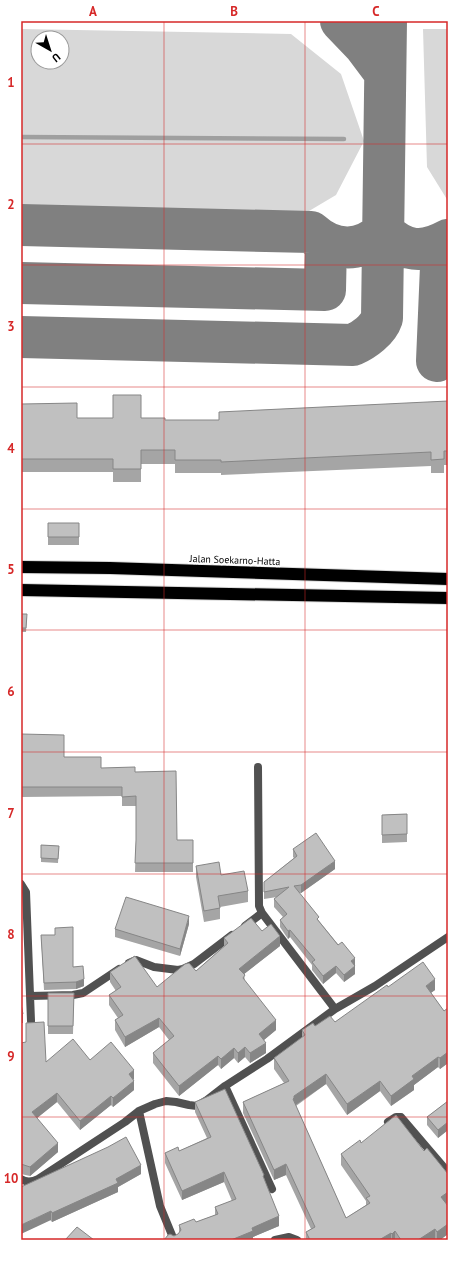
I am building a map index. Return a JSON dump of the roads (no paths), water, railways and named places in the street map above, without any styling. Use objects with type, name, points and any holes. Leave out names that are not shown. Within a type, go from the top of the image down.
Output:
[{"type":"highway","name":"Jalan Soekarno-Hatta","points":[[21,567],[110,568],[448,579]]},
{"type":"highway","points":[[21,590],[448,598]]},
{"type":"street","points":[[258,767],[258,900],[262,913],[335,1009]]},
{"type":"street","points":[[21,884],[26,892],[31,1021]]},
{"type":"street","points":[[30,996],[73,995],[83,993],[131,961],[136,960],[154,967],[178,970],[189,967],[262,913]]},
{"type":"street","points":[[21,1179],[25,1182],[32,1182],[38,1179],[139,1112],[155,1104],[166,1101],[197,1106],[267,1059],[335,1009],[374,986],[448,937]]},
{"type":"street","points":[[225,1086],[272,1188]]},
{"type":"street","points":[[139,1112],[160,1206],[174,1240]]},
{"type":"street","points":[[381,1128],[393,1118],[401,1117],[448,1172]]},
{"type":"street","points":[[275,1240],[288,1237],[298,1240]]},
{"type":"waterway","points":[[21,137],[344,139]]}]
